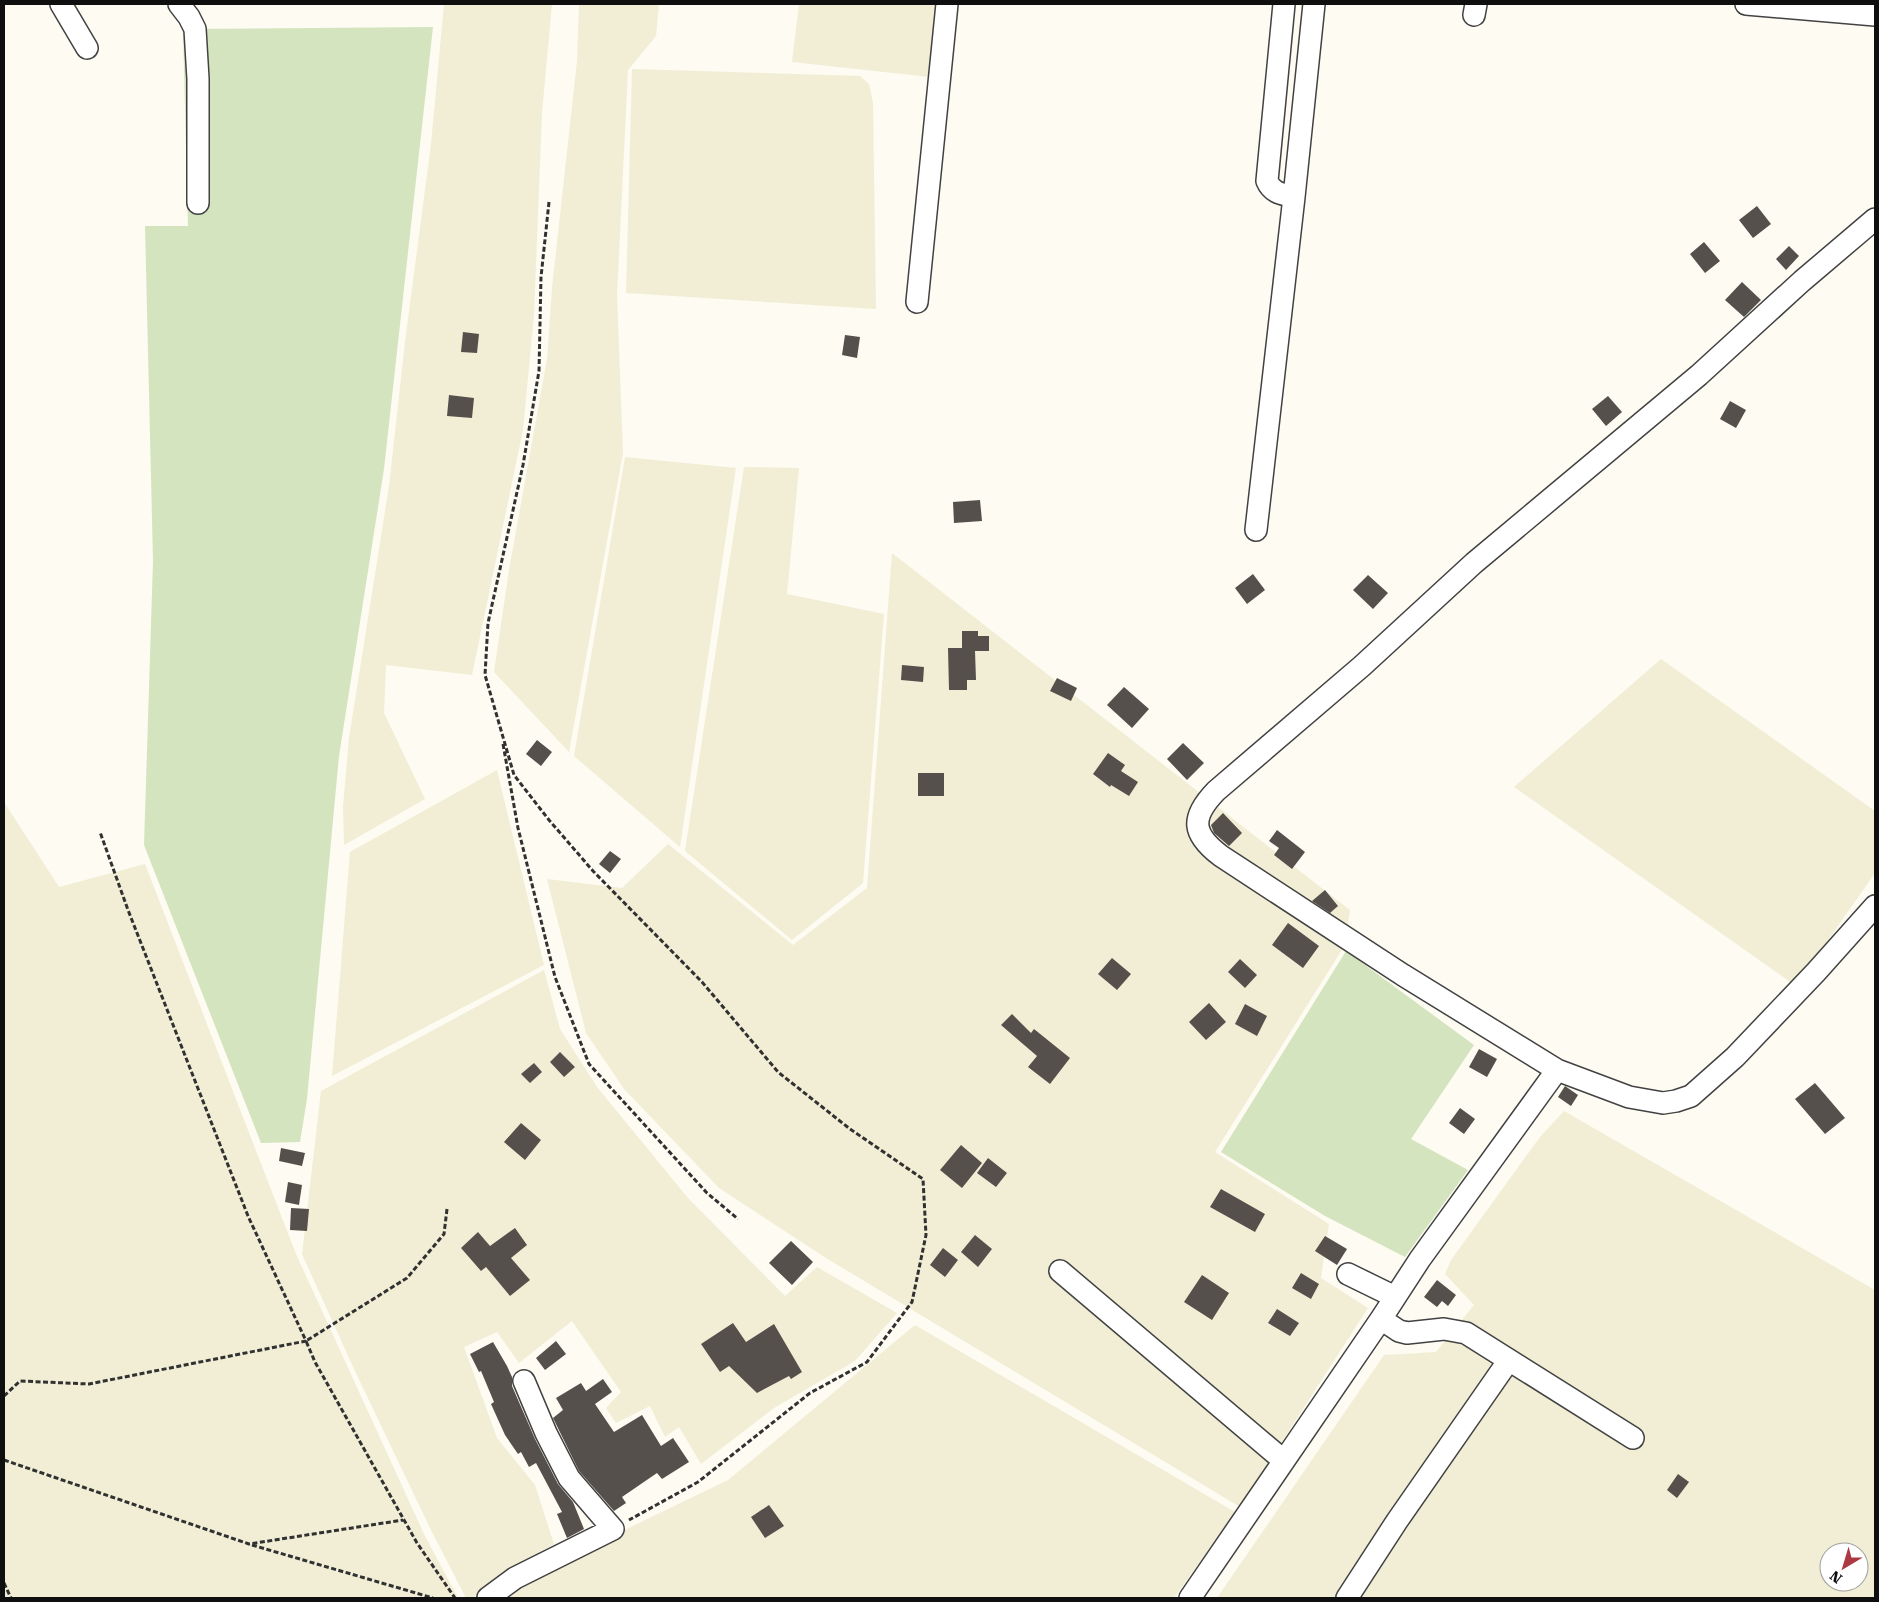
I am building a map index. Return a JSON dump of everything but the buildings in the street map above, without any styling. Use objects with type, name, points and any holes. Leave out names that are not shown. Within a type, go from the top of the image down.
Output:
[{"type":"street","points":[[61,4],[87,48]]},
{"type":"street","points":[[179,4],[189,16],[195,28],[198,79],[198,203]]},
{"type":"street","points":[[917,302],[947,4]]},
{"type":"street","points":[[1284,4],[1267,181],[1269,187],[1274,191],[1294,197]]},
{"type":"street","points":[[1256,530],[1314,4]]},
{"type":"street","points":[[1746,4],[1875,15]]},
{"type":"street","points":[[1875,219],[1802,281],[1699,375],[1474,563],[1362,666],[1216,791],[1199,812],[1198,832],[1222,856],[1403,975],[1557,1070],[1628,1097],[1663,1104],[1692,1096],[1735,1058],[1875,906]]},
{"type":"street","points":[[1190,1598],[1456,1208],[1557,1070]]},
{"type":"street","points":[[1060,1271],[1283,1460]]},
{"type":"street","points":[[1348,1274],[1395,1297]]},
{"type":"street","points":[[1381,1319],[1399,1331],[1407,1333],[1444,1329],[1466,1333],[1633,1438]]},
{"type":"street","points":[[1347,1598],[1396,1521],[1509,1360]]},
{"type":"street","points":[[488,1598],[515,1578],[613,1529],[570,1478],[546,1432],[524,1381]]},
{"type":"path","points":[[549,202],[541,277],[539,371],[523,465],[488,623],[485,676],[514,775],[549,820],[593,871],[702,982],[778,1072],[850,1129],[923,1179],[926,1234],[912,1302],[867,1362],[810,1393],[698,1482],[613,1529]]},
{"type":"path","points":[[500,729],[518,828],[555,977],[589,1064],[707,1193],[738,1220]]},
{"type":"path","points":[[100,832],[128,910],[248,1216],[315,1362],[417,1543],[455,1598]]},
{"type":"path","points":[[4,1396],[20,1381],[89,1384],[306,1341],[407,1278],[444,1234],[447,1209]]},
{"type":"path","points":[[4,1460],[249,1544],[432,1598]]},
{"type":"path","points":[[249,1544],[404,1520]]},
{"type":"path","points":[[4,1583],[11,1598]]},
{"type":"shaded area","points":[[444,4],[552,4],[542,113],[534,315],[523,430],[472,675],[386,665],[384,713],[425,799],[344,845],[343,807],[349,738],[389,486],[405,342],[431,144]]},
{"type":"shaded area","points":[[579,4],[659,4],[656,36],[628,70],[617,295],[623,453],[569,752],[494,672],[509,570],[547,359],[552,288],[577,61]]},
{"type":"shaded area","points":[[799,4],[938,4],[930,77],[792,62]]},
{"type":"shaded area","points":[[632,69],[860,76],[869,84],[873,103],[876,309],[626,293]]},
{"type":"shaded area","points":[[625,457],[736,468],[680,847],[574,756]]},
{"type":"shaded area","points":[[744,467],[799,468],[787,594],[884,614],[863,883],[792,940],[685,851]]},
{"type":"shaded area","points":[[892,553],[1350,910],[1345,945],[1215,1152],[1329,1224],[1321,1278],[1368,1308],[1240,1507],[826,1258],[719,1188],[624,1089],[586,1033],[547,879],[622,888],[668,844],[793,945],[867,888]]},
{"type":"shaded area","points":[[1661,659],[1875,811],[1875,873],[1796,986],[1514,787]]},
{"type":"shaded area","points":[[497,770],[544,965],[332,1076],[350,852]]},
{"type":"shaded area","points":[[4,802],[59,887],[145,864],[296,1254],[424,1534],[458,1598],[4,1598]]},
{"type":"shaded area","points":[[544,970],[560,1029],[597,1087],[688,1198],[785,1296],[817,1267],[897,1313],[855,1361],[774,1408],[701,1464],[679,1427],[665,1437],[650,1406],[616,1423],[606,1408],[621,1392],[572,1321],[519,1363],[497,1332],[464,1347],[497,1438],[535,1485],[554,1544],[499,1575],[473,1598],[466,1598],[431,1530],[354,1369],[302,1254],[321,1091]]},
{"type":"shaded area","points":[[1564,1111],[1875,1290],[1875,1598],[1217,1598],[1384,1355],[1436,1352],[1474,1305],[1445,1274],[1451,1260],[1540,1137]]},
{"type":"shaded area","points":[[915,1325],[1235,1512],[1174,1598],[502,1598],[552,1565],[728,1480]]},
{"type":"green space","points":[[433,27],[384,469],[339,756],[307,1099],[300,1142],[261,1143],[144,845],[153,561],[145,226],[188,226],[183,29]]},
{"type":"green space","points":[[1346,951],[1474,1045],[1411,1139],[1468,1170],[1405,1257],[1325,1216],[1221,1152]]}]
